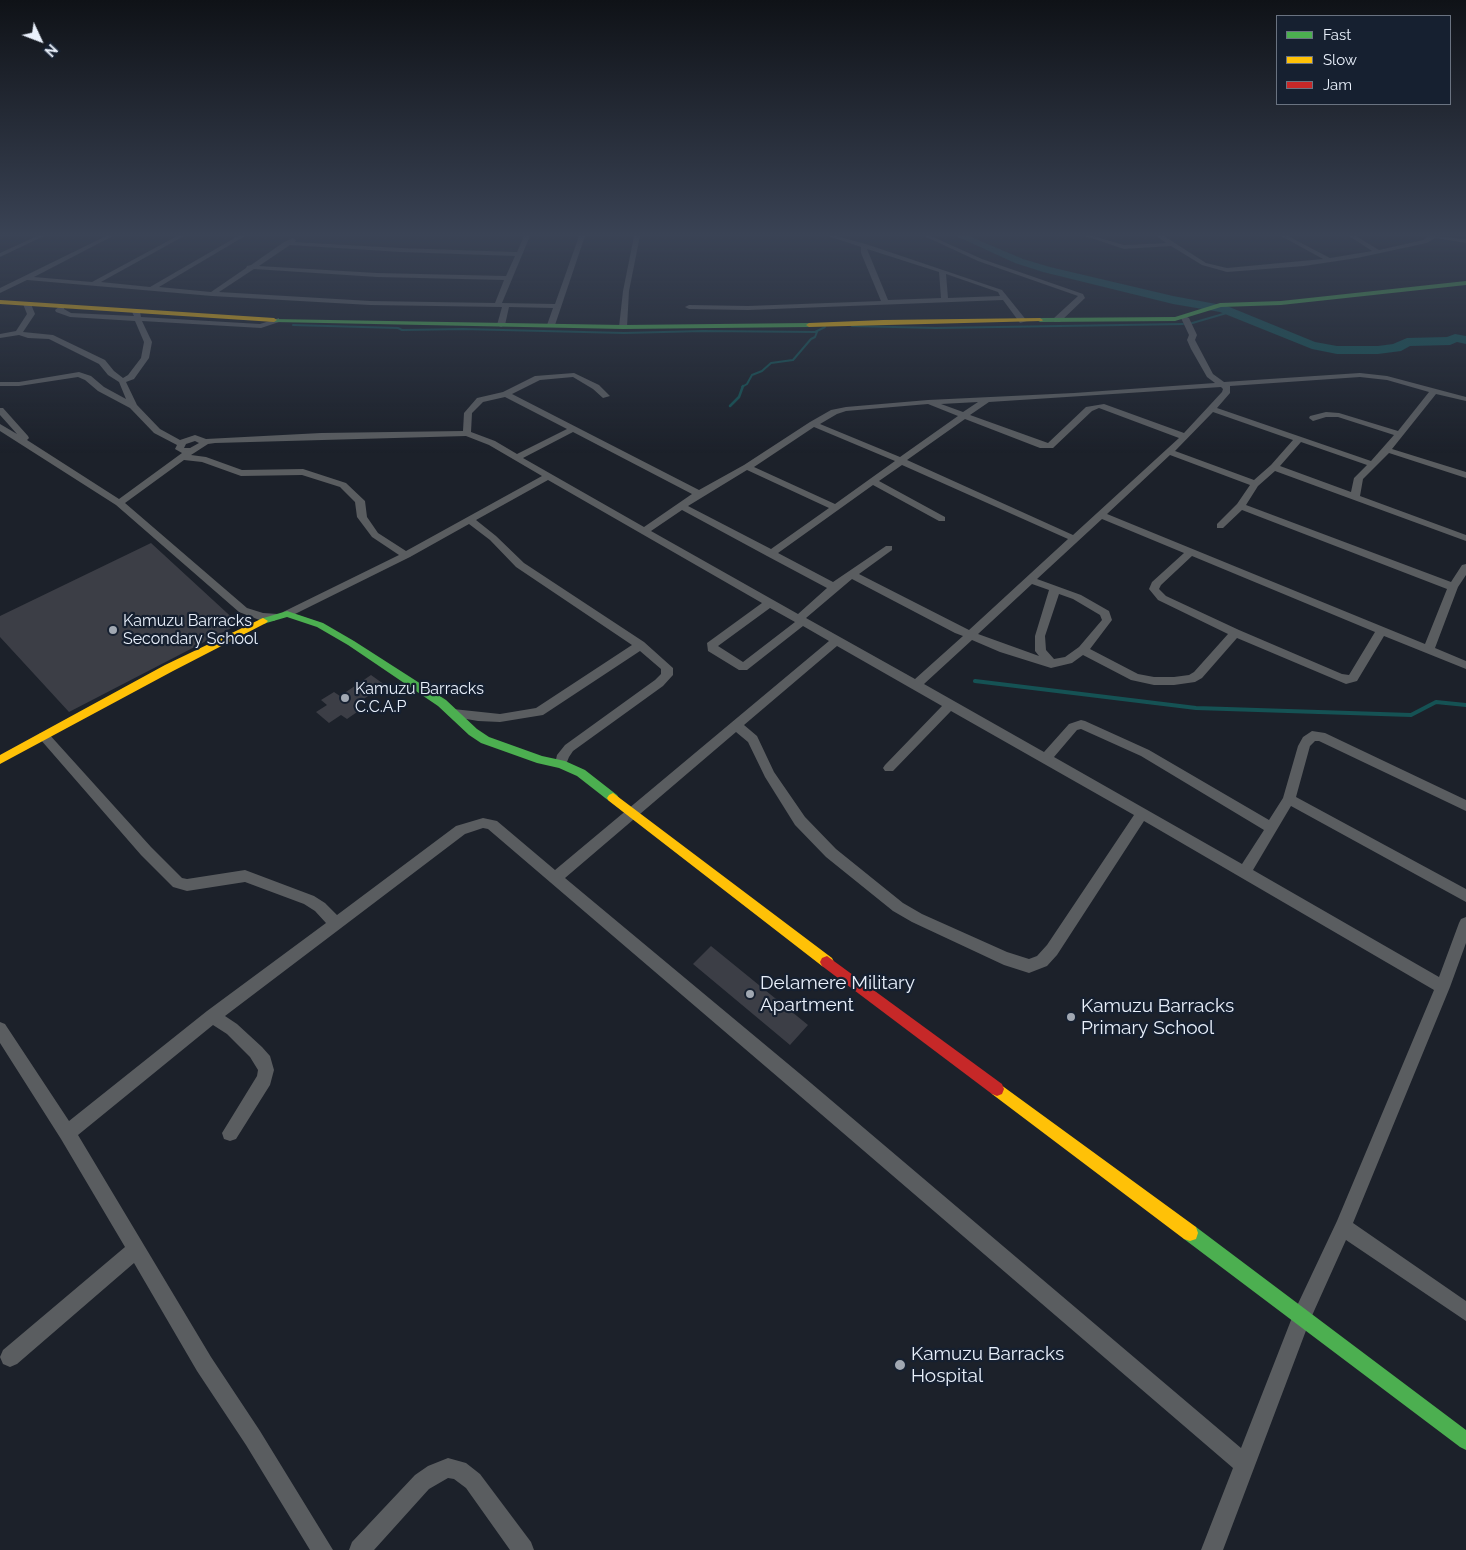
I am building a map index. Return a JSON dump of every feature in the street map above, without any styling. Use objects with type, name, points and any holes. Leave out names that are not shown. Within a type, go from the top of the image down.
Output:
[{"type":"street","points":[[19,333],[20,328],[30,314],[28,308]]},
{"type":"street","points":[[73,308],[137,316],[501,325],[623,326],[1168,320],[1185,318],[1208,308]]},
{"type":"street","points":[[501,325],[502,308]]},
{"type":"street","points":[[551,325],[557,308]]},
{"type":"street","points":[[623,326],[625,308]]},
{"type":"street","points":[[1013,308],[1022,321]]},
{"type":"street","points":[[1057,320],[1070,308]]},
{"type":"street","points":[[122,381],[131,377],[145,358],[148,342],[140,328],[137,316]]},
{"type":"street","points":[[916,685],[1031,580],[1073,538],[1101,515],[1185,437],[1227,390],[1206,370],[1203,360],[1194,349],[1191,340],[1193,335],[1185,318]]},
{"type":"street","points":[[0,336],[19,333],[28,336],[50,337],[102,362],[111,373],[122,381],[133,406]]},
{"type":"street","points":[[0,384],[19,384],[79,374],[88,378],[100,389],[133,406],[157,431],[180,444]]},
{"type":"street","points":[[467,433],[468,413],[480,400],[506,394],[538,378],[570,374],[596,387],[606,396]]},
{"type":"street","points":[[645,531],[700,494],[747,467],[813,424],[834,412],[846,409],[928,402],[1074,395],[1369,375],[1394,379],[1466,399]]},
{"type":"street","points":[[1355,497],[1358,478],[1387,450],[1435,390]]},
{"type":"street","points":[[506,394],[700,494]]},
{"type":"street","points":[[1074,395],[1185,437]]},
{"type":"street","points":[[771,554],[899,460],[987,399]]},
{"type":"street","points":[[928,402],[1047,447],[1089,409],[1104,406]]},
{"type":"street","points":[[1212,409],[1374,464]]},
{"type":"street","points":[[0,410],[22,433],[30,447]]},
{"type":"street","points":[[1313,418],[1326,414],[1339,415],[1399,434]]},
{"type":"street","points":[[813,424],[899,460],[1073,538]]},
{"type":"street","points":[[0,427],[119,502],[243,610],[262,617],[274,617]]},
{"type":"street","points":[[518,457],[573,429]]},
{"type":"street","points":[[180,444],[194,438],[204,442],[302,437],[467,433],[492,443],[770,603],[1142,813],[1442,987]]},
{"type":"street","points":[[1220,526],[1241,506],[1255,484],[1274,467],[1299,439]]},
{"type":"street","points":[[119,502],[183,457],[201,447],[204,442]]},
{"type":"street","points":[[180,444],[181,450],[192,451]]},
{"type":"street","points":[[1387,450],[1466,475]]},
{"type":"street","points":[[1169,452],[1255,484]]},
{"type":"street","points":[[183,457],[204,459],[241,473],[303,472],[347,486],[360,500],[362,516],[375,535],[406,556]]},
{"type":"street","points":[[747,467],[834,507]]},
{"type":"street","points":[[1274,467],[1466,538]]},
{"type":"street","points":[[0,760],[169,668],[261,622],[287,614],[406,556],[550,476]]},
{"type":"street","points":[[872,481],[942,519]]},
{"type":"street","points":[[682,506],[834,587]]},
{"type":"street","points":[[1241,506],[1453,587]]},
{"type":"street","points":[[1101,515],[1429,648],[1466,666]]},
{"type":"street","points":[[470,520],[493,538],[520,565],[640,645],[664,664],[668,672],[667,676],[569,748],[563,755],[561,764]]},
{"type":"street","points":[[770,603],[712,643],[712,648],[743,667],[801,620],[834,587],[889,548]]},
{"type":"street","points":[[1191,551],[1156,584],[1154,589],[1162,598],[1235,633],[1346,680],[1353,678],[1382,630]]},
{"type":"street","points":[[1429,648],[1453,587],[1466,567]]},
{"type":"street","points":[[853,575],[924,613],[1020,655],[1051,664],[1068,660],[1083,650],[1107,620],[1105,613],[1077,597],[1031,580]]},
{"type":"street","points":[[1051,664],[1041,651],[1040,636],[1055,589]]},
{"type":"street","points":[[287,614],[306,619],[335,634],[442,703],[473,732],[492,743],[541,760],[561,764],[581,773],[631,813],[1466,1441]]},
{"type":"street","points":[[1083,650],[1134,676],[1154,681],[1174,682],[1191,679],[1198,675],[1235,633]]},
{"type":"street","points":[[554,878],[837,640]]},
{"type":"street","points":[[453,713],[500,718],[539,712],[640,645]]},
{"type":"street","points":[[889,768],[950,705]]},
{"type":"street","points":[[1045,759],[1073,727],[1082,724],[1145,753],[1272,828]]},
{"type":"street","points":[[736,725],[754,739],[769,774],[800,821],[831,853],[898,907],[917,918],[1004,958],[1028,966],[1042,961],[1052,950],[1142,813]]},
{"type":"street","points":[[44,736],[146,852],[178,883],[187,885],[245,876],[309,900],[320,907],[336,923]]},
{"type":"street","points":[[1245,872],[1289,799],[1307,740],[1312,736],[1321,736],[1466,806]]},
{"type":"street","points":[[1289,799],[1466,896]]},
{"type":"street","points":[[67,1132],[212,1016],[462,830],[483,823],[492,825],[800,1084],[1245,1465]]},
{"type":"street","points":[[1212,1550],[1302,1317],[1343,1227],[1442,987],[1466,923]]},
{"type":"street","points":[[212,1016],[232,1029],[256,1052],[264,1062],[266,1070],[264,1079],[230,1133]]},
{"type":"street","points":[[0,1029],[67,1132],[204,1364],[254,1438],[322,1550]]},
{"type":"street","points":[[1343,1227],[1466,1312]]},
{"type":"street","points":[[10,1357],[136,1249]]},
{"type":"street","points":[[360,1550],[422,1482],[435,1473],[448,1468],[458,1470],[473,1481],[524,1550]]},
{"type":"building","name":"Kamuzu Barracks Secondary School","points":[[151,543],[239,624],[69,712],[0,637],[0,616]]},
{"type":"building","name":"Kamuzu Barracks C.C.A.P","points":[[371,675],[385,685],[353,706],[360,710],[347,719],[341,715],[329,723],[316,712],[327,705],[321,700],[334,692],[340,696]]},
{"type":"building","name":"Delamere Military Apartment","points":[[711,946],[808,1025],[790,1045],[693,964]]},
{"type":"waterway","points":[[1219,308],[1312,345],[1337,350],[1378,350],[1396,348],[1407,342],[1450,341],[1455,338],[1466,340]]},
{"type":"waterway","points":[[1189,324],[1230,312]]},
{"type":"waterway","points":[[852,326],[936,328],[1183,324]]},
{"type":"waterway","points":[[293,325],[398,328],[402,330],[463,329],[624,333],[703,331],[815,332],[825,327]]},
{"type":"waterway","points":[[743,387],[747,384],[752,375],[762,371],[771,363],[793,360],[811,339],[815,337],[817,332]]},
{"type":"waterway","points":[[730,406],[739,397],[743,387]]},
{"type":"waterway","points":[[975,681],[1196,708],[1411,715],[1436,702],[1466,705]]},
{"type":"traffic: fast","points":[[1040,320],[1175,319],[1209,308]]},
{"type":"traffic: fast","points":[[274,320],[623,327],[809,325]]},
{"type":"traffic: fast","points":[[263,621],[287,614],[320,625],[351,643],[442,703],[473,732],[485,740],[541,760],[561,764],[581,773],[613,798]]},
{"type":"traffic: fast","points":[[1190,1233],[1466,1441]]},
{"type":"traffic: slow","points":[[96,308],[274,320]]},
{"type":"traffic: slow","points":[[809,325],[1040,320]]},
{"type":"traffic: slow","points":[[0,760],[169,668],[263,621]]},
{"type":"traffic: slow","points":[[613,798],[827,962]]},
{"type":"traffic: slow","points":[[997,1089],[1190,1233]]},
{"type":"traffic: jam","points":[[827,962],[997,1089]]},
{"type":"place","name":"Kamuzu Barracks Secondary School","points":[[113,630]]},
{"type":"place","name":"Kamuzu Barracks C.C.A.P","points":[[345,698]]},
{"type":"place","name":"Delamere Military Apartment","points":[[750,994]]},
{"type":"place","name":"Kamuzu Barracks Primary School","points":[[1071,1017]]},
{"type":"place","name":"Kamuzu Barracks Hospital","points":[[900,1365]]}]
